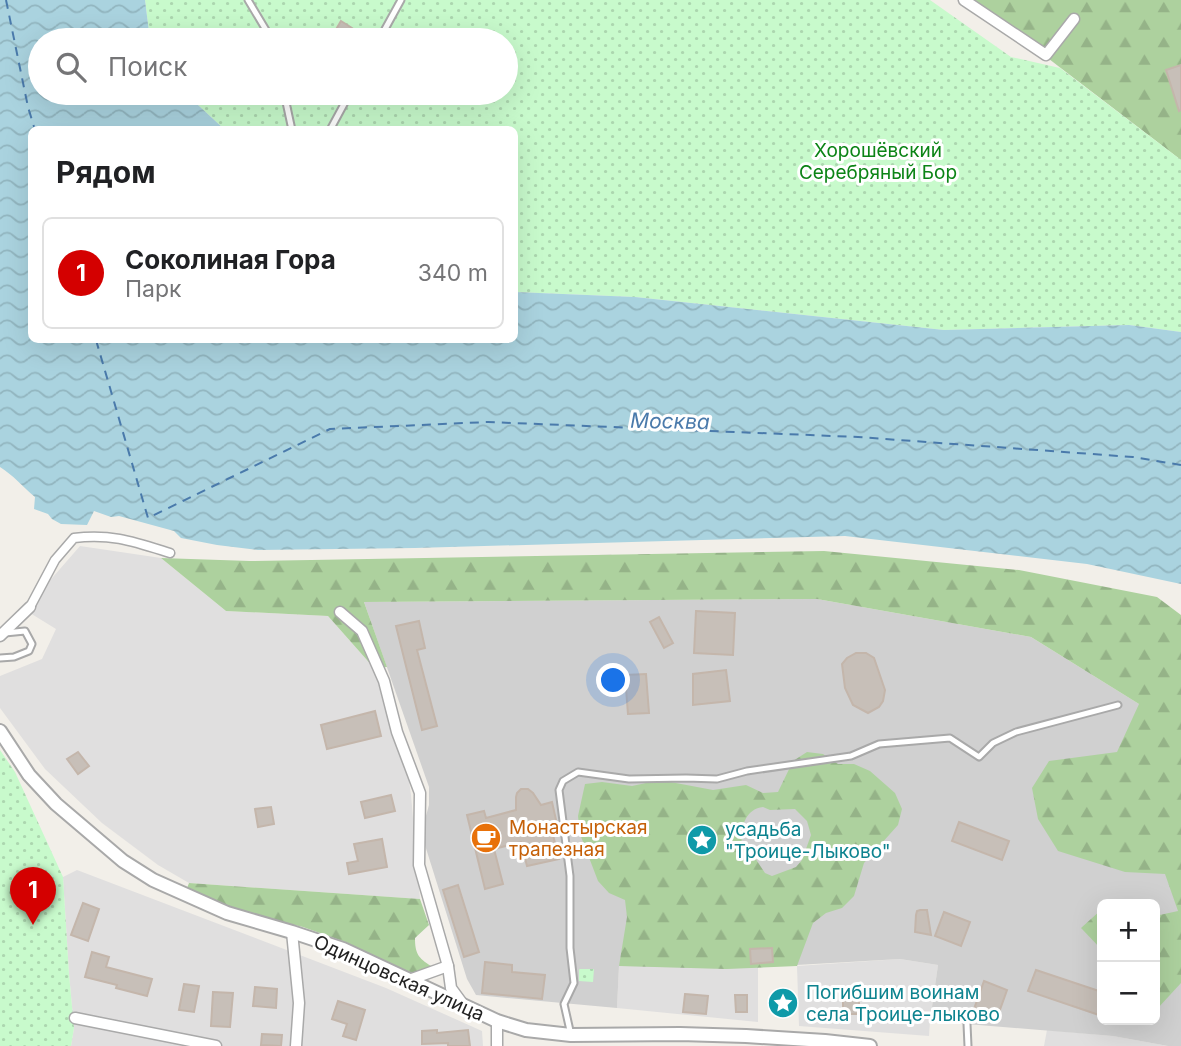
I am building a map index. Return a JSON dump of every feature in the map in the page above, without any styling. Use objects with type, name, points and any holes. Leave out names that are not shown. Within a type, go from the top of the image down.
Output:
[{"type":"street","points":[[964,0],[1046,55],[1074,19]]},
{"type":"street","points":[[2,634],[30,607],[55,560],[74,538],[94,535],[125,539],[170,553]]},
{"type":"street","points":[[340,612],[362,631],[384,681],[397,732],[420,793],[419,865],[448,966],[451,988],[470,1010]]},
{"type":"street","name":"Одинцовская улица","points":[[0,731],[30,775],[56,804],[123,861],[153,880],[227,913],[343,949],[497,1021],[526,1030],[571,1035],[746,1036],[870,1046]]},
{"type":"street","points":[[292,932],[299,1003],[296,1046]]},
{"type":"street","points":[[409,980],[448,966]]},
{"type":"street","points":[[75,1018],[216,1046]]},
{"type":"street","points":[[497,1021],[497,1046]]},
{"type":"lane","points":[[247,0],[264,28]]},
{"type":"lane","points":[[386,28],[401,0]]},
{"type":"lane","points":[[287,105],[291,126]]},
{"type":"lane","points":[[332,126],[344,105]]},
{"type":"lane","points":[[0,658],[14,657],[29,651],[32,644],[25,631],[2,634]]},
{"type":"lane","points":[[571,1035],[565,1004],[574,983],[570,948],[570,876],[559,790],[563,781],[578,772],[629,779],[717,779],[747,771],[851,756],[880,744],[950,738],[979,757],[993,743],[1016,732],[1118,705]]},
{"type":"lane","points":[[967,1024],[968,1046]]},
{"type":"shaded area","points":[[80,546],[161,558],[226,611],[328,616],[374,668],[406,758],[420,899],[189,883],[158,865],[102,823],[45,769],[0,708],[0,676],[42,659],[56,629],[30,613],[46,585]]},
{"type":"shaded area","points":[[817,599],[1031,637],[1181,730],[1181,1046],[1113,1036],[930,1021],[938,965],[900,959],[726,969],[619,966],[617,1008],[476,995],[467,979],[424,842],[429,787],[364,602]]},
{"type":"shaded area","points":[[77,870],[386,988],[482,1031],[483,1046],[71,1046],[74,1028],[63,877]]},
{"type":"shaded area","points":[[900,959],[938,965],[929,1036],[799,1026],[797,966]]},
{"type":"shaded area","points":[[619,966],[726,969],[758,967],[758,1022],[617,1008]]},
{"type":"shaded area","points":[[1047,1030],[1113,1036],[1168,1046],[1044,1046]]},
{"type":"green space","name":"Хорошёвский Серебряный Бор","points":[[145,0],[930,0],[1011,57],[1060,68],[1181,160],[1181,332],[1129,325],[944,330],[635,297],[518,292],[518,126],[221,126],[198,105],[518,105],[518,28],[148,28]]},
{"type":"green space","points":[[972,0],[1181,0],[1181,160]]},
{"type":"green space","points":[[824,551],[1019,570],[1157,597],[1181,615],[1181,983],[1160,1006],[1160,915],[1178,911],[1165,874],[1125,872],[1058,851],[1038,819],[1032,788],[1049,761],[1117,752],[1139,704],[1031,637],[817,599],[364,602],[387,667],[374,668],[328,616],[226,611],[161,558],[250,561]]},
{"type":"green space","points":[[0,750],[15,772],[63,877],[74,1028],[71,1046],[0,1046]]},
{"type":"green space","points":[[807,752],[823,754],[838,764],[854,764],[870,771],[895,793],[902,809],[898,825],[864,863],[854,896],[842,908],[826,913],[813,923],[797,966],[726,969],[619,966],[627,917],[625,900],[609,893],[598,881],[580,834],[578,816],[585,784],[602,782],[632,786],[660,780],[713,790],[746,785],[763,793],[778,792],[793,761]],"holes":[[[763,807],[770,810],[795,809],[807,821],[811,835],[802,860],[796,867],[772,876],[765,873],[755,858],[742,847],[743,827],[747,816]]]},
{"type":"green space","points":[[189,883],[420,899],[429,925],[415,938],[416,948],[420,958],[431,966],[418,974],[395,968],[348,943],[303,927],[236,911],[186,891]]},
{"type":"green space","points":[[1097,914],[1097,945],[1081,928]]},
{"type":"green space","points":[[579,969],[594,969],[593,982],[579,981]]},
{"type":"water","name":"Москва","points":[[0,0],[145,0],[148,28],[28,28],[28,105],[198,105],[221,126],[28,126],[28,343],[518,343],[518,292],[635,297],[944,330],[1129,325],[1181,332],[1181,584],[1087,564],[845,536],[258,550],[181,538],[174,531],[94,511],[87,525],[61,524],[48,514],[34,509],[35,497],[0,467]]},
{"type":"building","points":[[341,21],[352,28],[337,28]]},
{"type":"building","points":[[1181,65],[1181,110],[1179,111],[1166,70]]},
{"type":"building","points":[[696,611],[735,613],[733,655],[694,653]]},
{"type":"building","points":[[659,617],[673,643],[664,648],[650,622]]},
{"type":"building","points":[[419,621],[425,648],[417,650],[437,726],[422,730],[396,626]]},
{"type":"building","points":[[856,653],[866,653],[874,658],[885,690],[879,707],[868,713],[853,705],[845,688],[842,664]]},
{"type":"building","points":[[726,670],[730,701],[693,705],[693,674]]},
{"type":"building","points":[[646,674],[649,713],[628,714],[625,675]]},
{"type":"building","points":[[375,711],[381,736],[327,749],[321,725]]},
{"type":"building","points":[[78,752],[89,766],[78,774],[67,759]]},
{"type":"building","points":[[521,789],[528,789],[533,793],[541,805],[552,802],[559,833],[553,835],[559,859],[527,866],[521,842],[494,849],[503,884],[485,889],[467,815],[484,811],[486,818],[516,810],[516,797]]},
{"type":"building","points":[[391,795],[395,811],[365,818],[361,802]]},
{"type":"building","points":[[271,807],[274,824],[258,827],[255,809]]},
{"type":"building","points":[[959,822],[1009,841],[1002,860],[952,841]]},
{"type":"building","points":[[382,839],[387,867],[349,874],[347,863],[358,861],[354,844]]},
{"type":"building","points":[[458,885],[479,952],[464,957],[443,890]]},
{"type":"building","points":[[83,903],[99,909],[88,941],[71,935]]},
{"type":"building","points":[[920,910],[927,910],[931,935],[915,932],[916,915]]},
{"type":"building","points":[[944,912],[970,922],[961,946],[935,936]]},
{"type":"building","points":[[772,948],[773,962],[751,964],[750,949]]},
{"type":"building","points":[[92,952],[109,957],[106,967],[152,979],[147,996],[85,977]]},
{"type":"building","points":[[485,962],[512,965],[512,972],[545,975],[542,999],[482,993]]},
{"type":"building","points":[[1036,970],[1097,990],[1097,1014],[1028,991]]},
{"type":"building","points":[[984,981],[1007,990],[997,1018],[974,1009]]},
{"type":"building","points":[[184,984],[199,986],[194,1012],[179,1010]]},
{"type":"building","points":[[255,987],[277,989],[276,1008],[253,1006]]},
{"type":"building","points":[[213,992],[233,993],[230,1027],[211,1026]]},
{"type":"building","points":[[685,994],[708,996],[706,1014],[683,1012]]},
{"type":"building","points":[[735,995],[747,995],[747,1012],[736,1012]]},
{"type":"building","points":[[859,999],[859,1014],[843,1014],[843,1000]]},
{"type":"building","points":[[338,1001],[365,1010],[356,1040],[343,1036],[347,1024],[332,1019]]},
{"type":"building","points":[[437,1030],[437,1033],[468,1030],[470,1046],[422,1044],[422,1031]]},
{"type":"building","points":[[262,1034],[282,1035],[281,1046],[261,1045]]},
{"type":"ferry route","points":[[6,0],[34,126]]},
{"type":"ferry route","points":[[97,343],[148,518],[330,429],[488,422],[858,437],[1133,457],[1181,465]]},
{"type":"place","name":"Монастырская трапезная","points":[[486,838]]},
{"type":"place","name":"усадьба \"Троице-Лыково\"","points":[[702,840]]},
{"type":"place","name":"Соколиная Гора","points":[[33,925]]},
{"type":"place","name":"Погибшим воинам села Троице-лыково","points":[[783,1003]]}]
